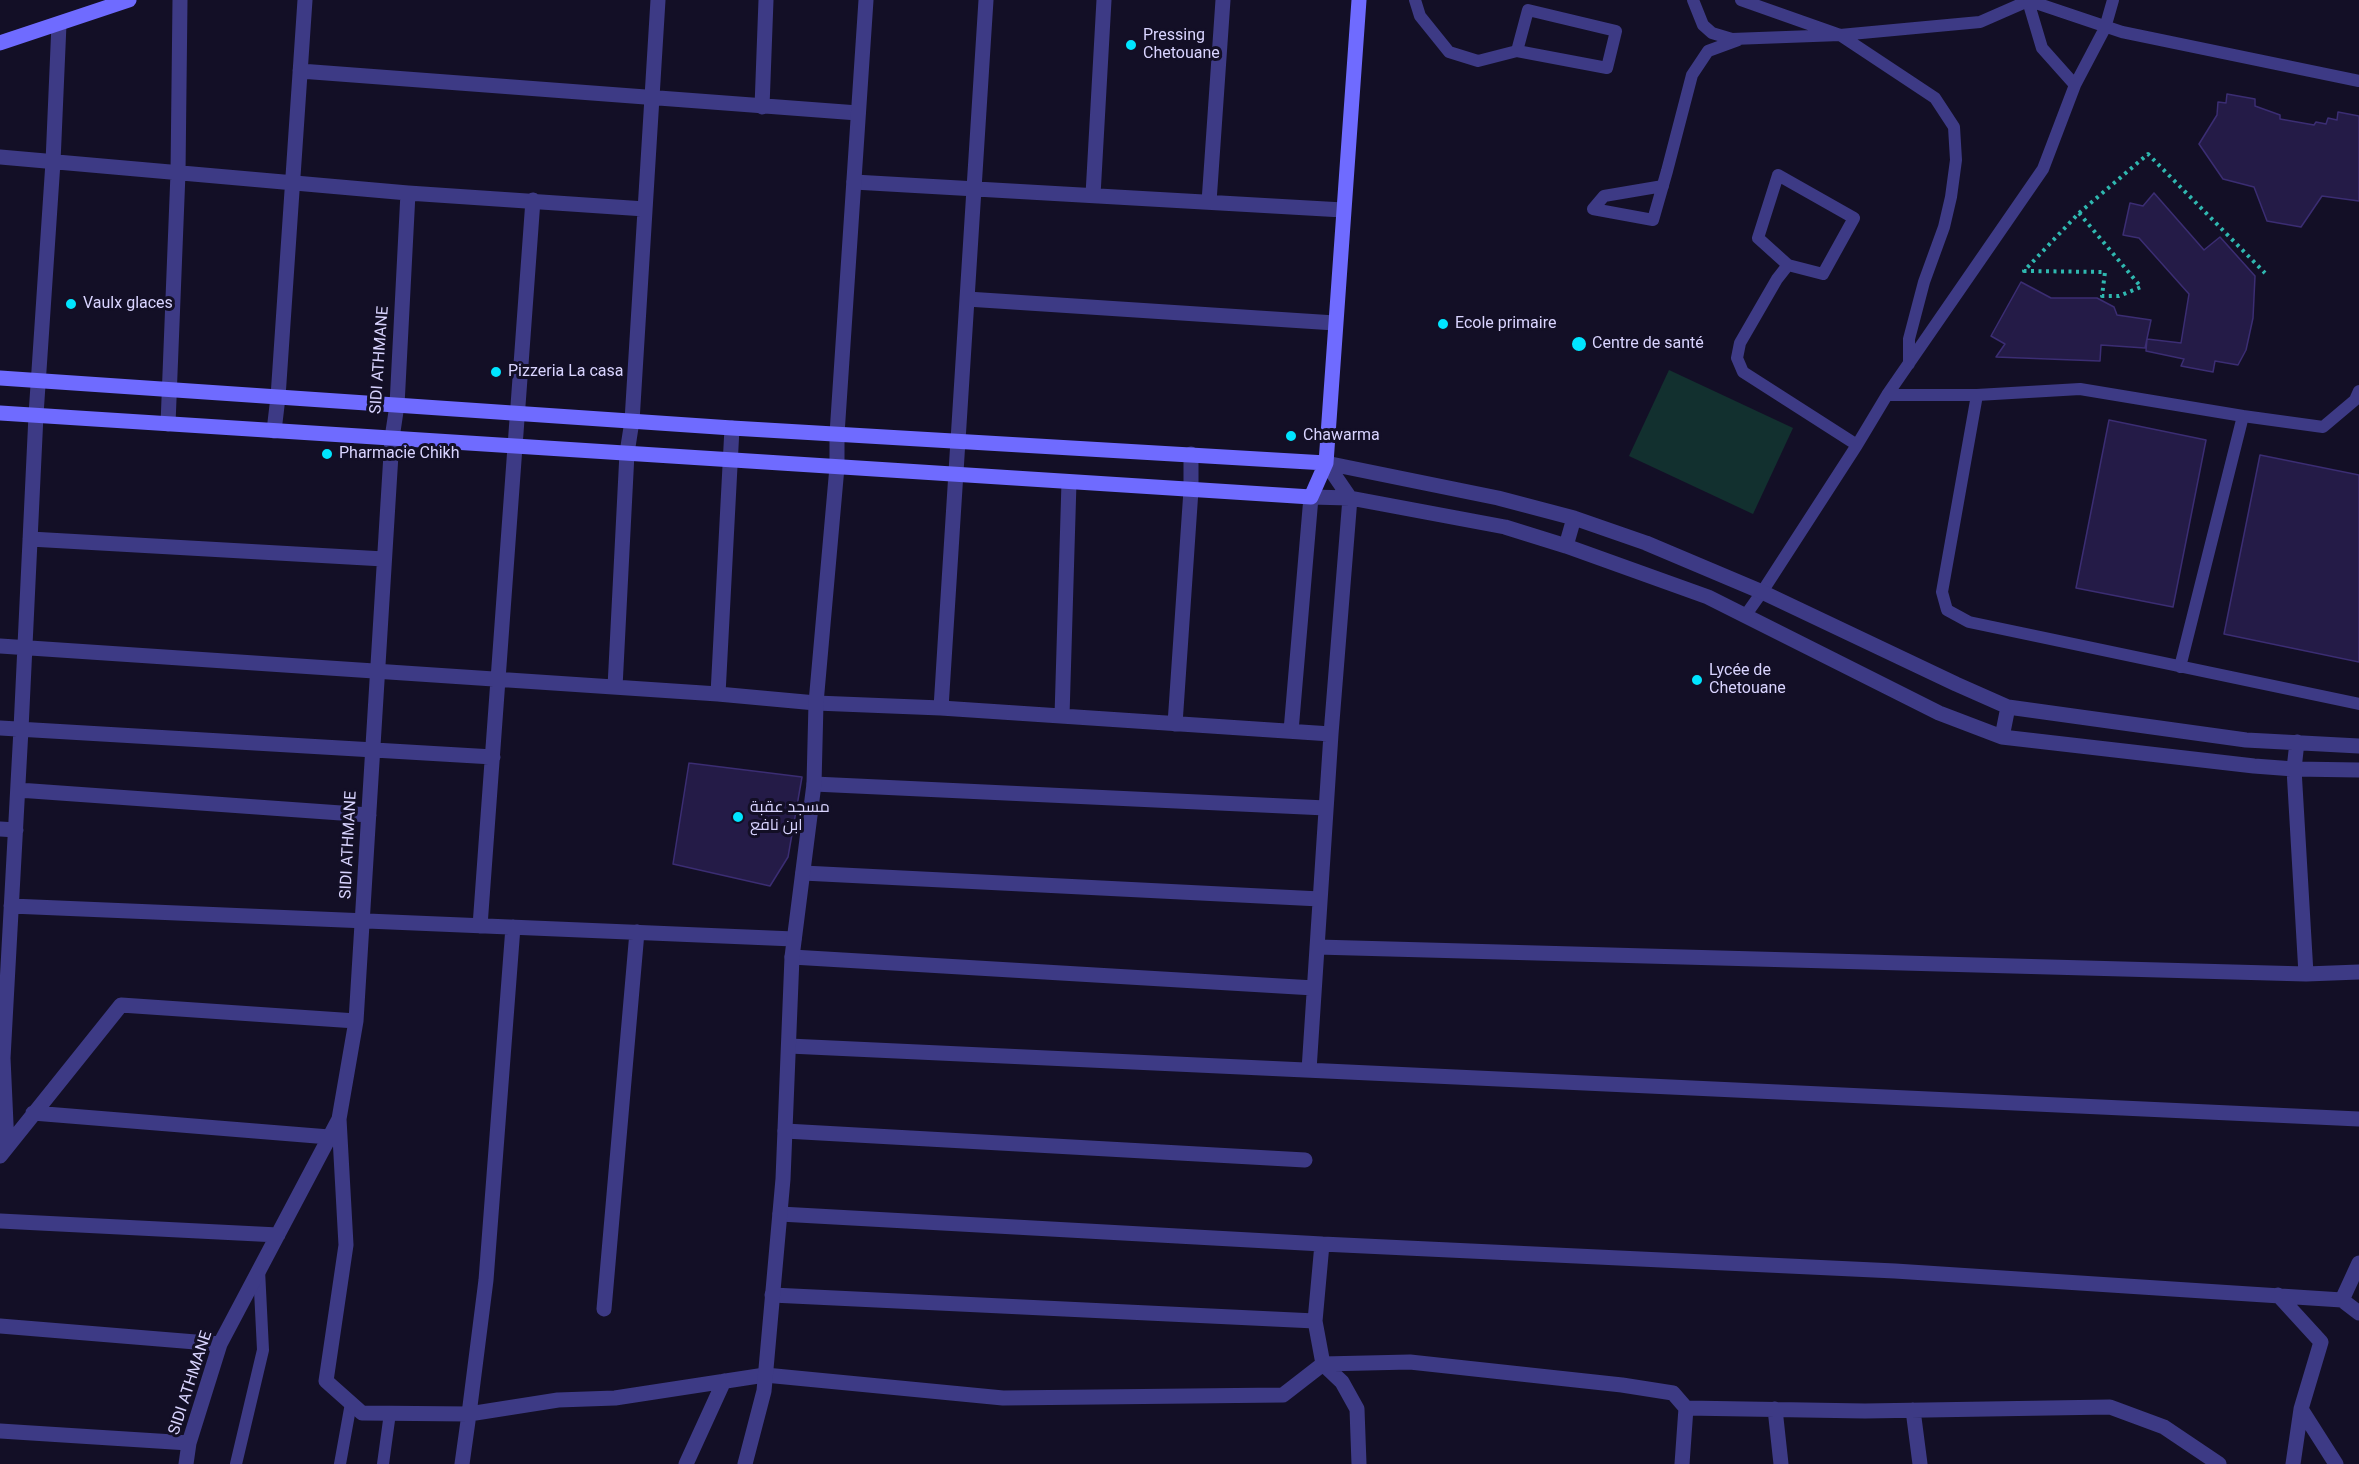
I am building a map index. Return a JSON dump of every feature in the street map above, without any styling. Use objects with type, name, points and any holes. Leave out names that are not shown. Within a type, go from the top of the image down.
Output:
[{"type":"main road","points":[[0,43],[129,0]]},
{"type":"main road","points":[[0,413],[1311,497],[1326,463],[1359,0]]},
{"type":"main road","points":[[0,378],[732,428],[1326,463]]},
{"type":"street","points":[[168,424],[178,172],[180,0]]},
{"type":"street","points":[[274,431],[305,0]]},
{"type":"street","points":[[615,687],[627,453],[632,421],[658,0]]},
{"type":"street","points":[[762,106],[766,0]]},
{"type":"street","points":[[745,1464],[764,1391],[780,1214],[792,957],[814,784],[816,703],[837,467],[837,434],[866,0]]},
{"type":"street","points":[[942,708],[986,0]]},
{"type":"street","points":[[1094,195],[1104,0]]},
{"type":"street","points":[[1209,202],[1222,0]]},
{"type":"street","points":[[2,1149],[5,941],[11,906],[8,830],[18,790],[36,415],[53,162],[59,24]]},
{"type":"street","points":[[300,71],[858,113]]},
{"type":"street","points":[[0,157],[408,193],[645,209]]},
{"type":"street","points":[[854,182],[1343,210]]},
{"type":"street","name":"SIDI ATHMANE","points":[[186,1464],[189,1443],[220,1344],[339,1119],[356,1021],[392,438],[397,405],[408,193]]},
{"type":"street","points":[[480,926],[533,200]]},
{"type":"street","points":[[967,299],[1335,323]]},
{"type":"street","points":[[718,694],[732,428]]},
{"type":"street","points":[[1175,724],[1191,490],[1191,454]]},
{"type":"street","points":[[1309,1070],[1331,734],[1350,498],[1326,463]]},
{"type":"street","points":[[1326,463],[1498,498],[1574,518],[1646,543],[1762,592],[2008,707],[2246,740],[2359,746]]},
{"type":"street","points":[[1062,716],[1069,482]]},
{"type":"street","points":[[1291,731],[1311,497],[1350,498],[1504,527],[1566,546],[1708,597],[1939,713],[2002,737],[2294,769],[2359,770]]},
{"type":"street","points":[[1566,546],[1574,518]]},
{"type":"street","points":[[30,539],[384,559]]},
{"type":"street","points":[[0,646],[718,694],[816,703],[942,708],[1331,734]]},
{"type":"street","points":[[2002,737],[2008,707]]},
{"type":"street","points":[[0,728],[493,757]]},
{"type":"street","points":[[2297,742],[2294,769],[2306,974]]},
{"type":"street","points":[[814,784],[1326,808]]},
{"type":"street","points":[[18,790],[369,815]]},
{"type":"street","points":[[803,873],[1320,899]]},
{"type":"street","points":[[11,906],[795,939]]},
{"type":"street","points":[[462,1464],[486,1280],[513,927]]},
{"type":"street","points":[[604,1309],[637,932]]},
{"type":"street","points":[[1317,947],[2306,974],[2359,972]]},
{"type":"street","points":[[792,957],[1314,988]]},
{"type":"street","points":[[2,1149],[121,1005],[356,1021]]},
{"type":"street","points":[[789,1046],[2359,1119]]},
{"type":"street","points":[[33,1113],[329,1137]]},
{"type":"street","points":[[339,1119],[346,1245],[326,1381],[362,1413],[469,1414],[558,1400],[615,1398],[765,1375],[1003,1398],[1283,1395],[1323,1364],[1410,1362],[1622,1385],[1673,1393],[1686,1408],[1682,1464]]},
{"type":"street","points":[[785,1131],[1305,1160]]},
{"type":"street","points":[[780,1214],[1322,1244],[1895,1271],[2278,1295],[2342,1300],[2359,1313]]},
{"type":"street","points":[[0,1221],[278,1235]]},
{"type":"street","points":[[1322,1244],[1315,1321],[1323,1364],[1342,1382],[1357,1409],[1359,1464]]},
{"type":"street","points":[[2342,1300],[2359,1263]]},
{"type":"street","points":[[772,1294],[1315,1321]]},
{"type":"street","points":[[2278,1295],[2321,1342],[2301,1409],[2293,1464]]},
{"type":"street","points":[[0,1326],[220,1344]]},
{"type":"street","points":[[686,1464],[724,1381]]},
{"type":"street","points":[[1686,1408],[1913,1410],[2110,1407],[2164,1427],[2219,1464]]},
{"type":"street","points":[[1775,1409],[1781,1464]]},
{"type":"street","points":[[2301,1409],[2336,1464]]},
{"type":"street","points":[[1913,1410],[1920,1464]]},
{"type":"street","points":[[0,1431],[189,1443]]},
{"type":"lane","points":[[1415,0],[1420,16],[1449,52],[1478,61],[1517,51],[1606,68],[1616,31],[1528,10],[1517,51]]},
{"type":"lane","points":[[1693,0],[1703,25],[1712,33],[1740,40]]},
{"type":"lane","points":[[1741,0],[1839,35],[1935,98],[1954,127],[1956,160],[1951,197],[1909,339],[1909,365]]},
{"type":"lane","points":[[1745,616],[1935,323],[2043,169],[2075,85],[2105,28],[2113,0]]},
{"type":"lane","points":[[1663,186],[1604,196],[1593,209],[1653,220],[1663,186],[1692,75],[1708,51],[1740,40],[1839,35],[1980,22],[2028,1],[2105,28],[2359,81]]},
{"type":"lane","points":[[2028,1],[2042,48],[2075,85]]},
{"type":"lane","points":[[1778,175],[1854,218],[1823,274],[1788,265],[1758,238],[1778,175]]},
{"type":"lane","points":[[1788,265],[1777,279],[1740,343],[1737,358],[1743,372],[1857,445]]},
{"type":"lane","points":[[1887,395],[1977,395],[2080,389],[2323,427],[2358,398]]},
{"type":"lane","points":[[1977,395],[1942,592],[1947,610],[1968,622],[2359,704]]},
{"type":"lane","points":[[2180,667],[2243,416]]},
{"type":"lane","points":[[236,1464],[263,1350],[259,1270]]},
{"type":"lane","points":[[340,1464],[351,1403]]},
{"type":"lane","points":[[384,1464],[390,1413]]},
{"type":"path","points":[[2079,213],[2141,287],[2119,296],[2102,296],[2105,272],[2024,271],[2079,213],[2148,154],[2265,273]]},
{"type":"green space","points":[[1669,370],[1793,428],[1753,514],[1629,456]]},
{"type":"building","points":[[2227,94],[2255,99],[2255,106],[2280,115],[2280,119],[2314,125],[2316,122],[2326,124],[2328,118],[2337,120],[2338,112],[2359,116],[2359,201],[2322,196],[2301,227],[2267,221],[2254,187],[2223,179],[2199,144],[2217,115],[2218,102],[2226,103]]},
{"type":"building","points":[[2154,193],[2204,250],[2220,237],[2255,276],[2253,318],[2246,350],[2238,365],[2215,361],[2213,372],[2181,366],[2184,359],[2146,351],[2147,339],[2181,343],[2189,294],[2139,238],[2123,235],[2130,203],[2143,206]]},
{"type":"building","points":[[2021,282],[2051,298],[2097,298],[2114,307],[2117,315],[2151,320],[2145,348],[2101,345],[2100,361],[1996,357],[2005,344],[1991,336]]},
{"type":"building","points":[[2109,420],[2206,440],[2173,607],[2076,588]]},
{"type":"building","points":[[2260,455],[2359,475],[2359,662],[2224,634]]},
{"type":"building","name":"مسجد عقبة ابن نافع","points":[[689,763],[802,777],[788,857],[770,886],[673,864]]},
{"type":"place","name":"Pressing Chetouane","points":[[1131,45]]},
{"type":"place","name":"Vaulx glaces","points":[[71,304]]},
{"type":"place","name":"Ecole primaire","points":[[1443,324]]},
{"type":"place","name":"Centre de santé","points":[[1579,344]]},
{"type":"place","name":"Pizzeria La casa","points":[[496,372]]},
{"type":"place","name":"Chawarma","points":[[1291,436]]},
{"type":"place","name":"Pharmacie Chikh","points":[[327,454]]},
{"type":"place","name":"Lycée de Chetouane","points":[[1697,680]]},
{"type":"place","name":"مسجد عقبة ابن نافع","points":[[738,817]]}]
